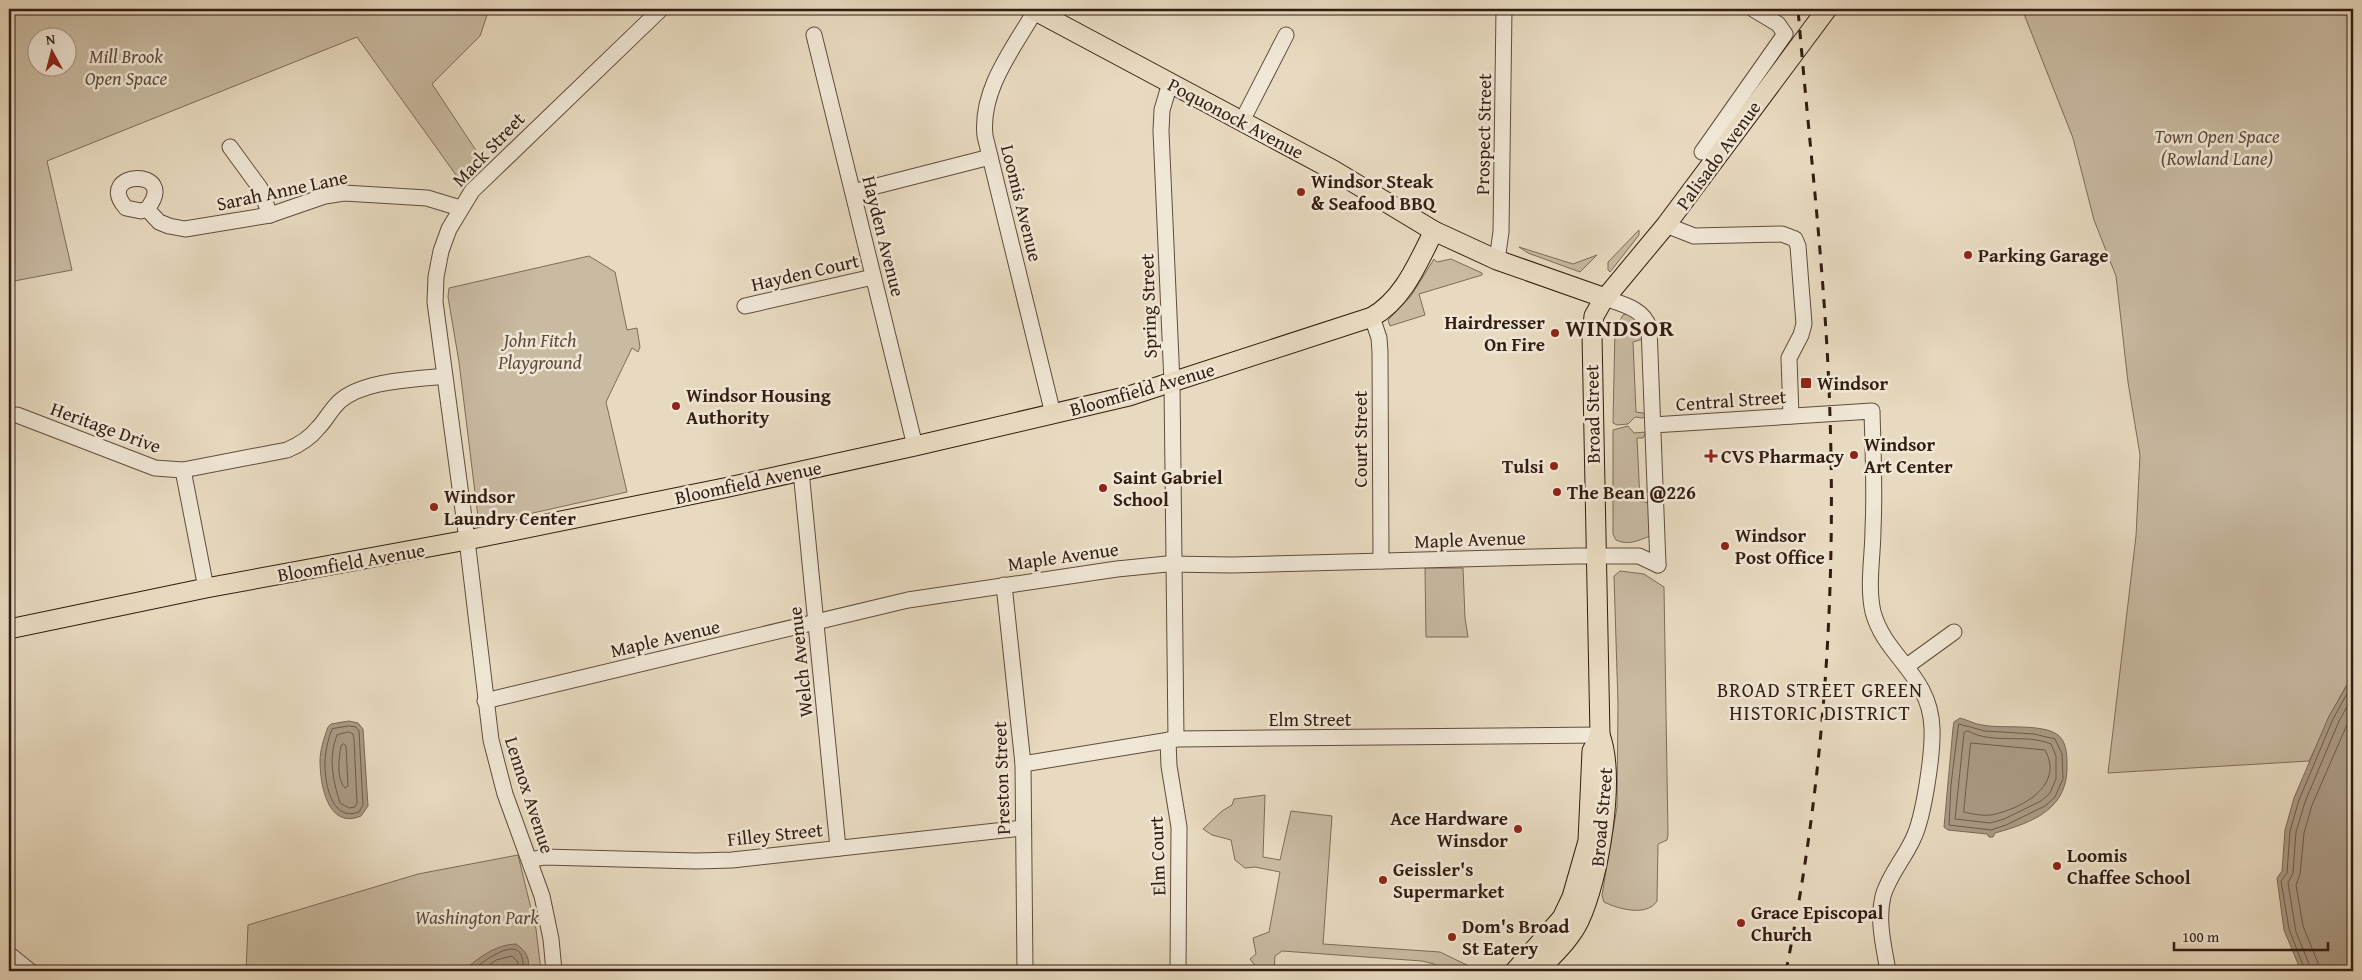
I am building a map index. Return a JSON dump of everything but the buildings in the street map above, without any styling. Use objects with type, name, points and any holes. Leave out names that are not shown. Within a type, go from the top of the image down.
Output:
[{"type":"main road","name":"Palisado Avenue","points":[[1605,298],[1666,226],[1827,9]]},
{"type":"main road","name":"Poquonock Avenue","points":[[1033,10],[1332,170],[1434,231],[1497,260],[1605,298]]},
{"type":"main road","name":"Bloomfield Avenue","points":[[9,628],[206,588],[467,540],[801,471],[1053,414],[1172,383],[1372,317],[1385,309],[1401,292],[1434,231]]},
{"type":"main road","name":"Broad Street","points":[[1538,971],[1578,923],[1580,899],[1592,855],[1590,809],[1592,751],[1600,735],[1592,335],[1594,316],[1605,298]]},
{"type":"main road","name":"Broad Street","points":[[1515,971],[1580,899]]},
{"type":"street","name":"Mack Street","points":[[467,540],[435,302],[436,277],[441,251],[460,208],[486,175],[661,9]]},
{"type":"street","name":"Prospect Street","points":[[1497,260],[1501,232],[1504,9]]},
{"type":"street","points":[[1702,152],[1785,34],[1778,24],[1752,9]]},
{"type":"street","name":"Loomis Avenue","points":[[1033,10],[988,94],[983,123],[1053,414]]},
{"type":"street","points":[[1242,121],[1286,34]]},
{"type":"street","name":"Hayden Avenue","points":[[814,35],[915,446]]},
{"type":"street","name":"Spring Street","points":[[1170,83],[1162,110],[1161,131],[1172,383],[1175,564],[1172,740]]},
{"type":"street","points":[[230,147],[260,188],[270,216]]},
{"type":"street","points":[[853,192],[990,157]]},
{"type":"street","name":"Sarah Anne Lane","points":[[147,209],[159,222],[185,229],[270,216],[325,196],[344,193],[427,198],[460,208]]},
{"type":"street","points":[[1666,226],[1694,236],[1782,234],[1795,239],[1798,246],[1804,324],[1801,335],[1789,358],[1791,416]]},
{"type":"street","name":"Hayden Court","points":[[745,306],[873,276]]},
{"type":"street","points":[[1605,298],[1635,310],[1647,322],[1650,337],[1653,425]]},
{"type":"street","name":"Court Street","points":[[1372,317],[1379,338],[1380,352],[1381,561]]},
{"type":"street","name":"Heritage Drive","points":[[17,415],[155,468],[183,470],[287,450],[300,444],[311,435],[340,401],[354,391],[370,386],[444,376]]},
{"type":"street","name":"Central Street","points":[[1653,425],[1872,411],[1874,494],[1870,587],[1872,606],[1881,630],[1908,666]]},
{"type":"street","name":"Maple Avenue","points":[[485,701],[908,600],[1109,570],[1175,564],[1596,557],[1642,557],[1658,564],[1653,425]]},
{"type":"street","points":[[183,470],[206,588]]},
{"type":"street","name":"Welch Avenue","points":[[801,471],[838,848]]},
{"type":"street","name":"Lennox Avenue","points":[[467,540],[485,701],[497,768],[530,860],[548,920],[554,971]]},
{"type":"street","name":"Preston Street","points":[[1004,585],[1023,764],[1025,971]]},
{"type":"street","points":[[1888,971],[1881,928],[1882,903],[1890,878],[1909,847],[1920,823],[1932,739],[1928,703],[1918,680],[1908,666],[1954,632]]},
{"type":"street","name":"Elm Street","points":[[1023,764],[1172,740],[1600,735]]},
{"type":"street","name":"Elm Court","points":[[1172,740],[1169,766],[1179,827],[1178,971]]},
{"type":"street","name":"Filley Street","points":[[530,860],[544,856],[723,860],[1023,828]]},
{"type":"street","points":[[9,954],[30,971]]},
{"type":"green space","name":"Mill Brook Open Space","points":[[9,9],[489,9],[480,36],[432,84],[485,164],[461,182],[357,37],[47,161],[72,270],[9,282]]},
{"type":"green space","name":"Town Open Space (Rowland Lane)","points":[[2022,9],[2353,9],[2353,675],[2335,706],[2309,761],[2108,773],[2136,536],[2140,455],[2128,382],[2116,276],[2094,220],[2073,138]]},
{"type":"green space","points":[[1639,230],[1639,235],[1610,272],[1608,270],[1608,262]]},
{"type":"green space","points":[[1519,247],[1573,264],[1597,255],[1580,272],[1528,253]]},
{"type":"green space","name":"John Fitch Playground","points":[[589,256],[615,272],[627,330],[637,328],[640,347],[638,352],[632,348],[606,402],[627,492],[479,525],[459,362],[448,297],[449,288]]},
{"type":"green space","points":[[1434,259],[1437,262],[1451,259],[1482,273],[1482,275],[1419,294],[1425,315],[1390,326],[1388,320],[1411,296]]},
{"type":"green space","points":[[1627,314],[1641,327],[1643,335],[1643,339],[1633,342],[1636,412],[1643,413],[1646,416],[1642,418],[1635,417],[1628,424],[1617,425],[1613,423],[1615,329],[1623,315]]},
{"type":"green space","points":[[1628,426],[1634,433],[1646,432],[1643,438],[1637,438],[1640,501],[1649,503],[1650,536],[1634,542],[1621,542],[1616,540],[1613,534],[1613,430]]},
{"type":"green space","points":[[1425,568],[1463,568],[1465,618],[1468,637],[1426,637]]},
{"type":"green space","points":[[1620,571],[1644,574],[1664,587],[1668,835],[1667,840],[1658,844],[1657,901],[1652,906],[1640,910],[1624,909],[1610,905],[1604,902],[1602,895],[1617,807],[1618,704],[1614,576]]},
{"type":"green space","points":[[1265,795],[1263,857],[1280,860],[1291,811],[1332,816],[1323,944],[1440,952],[1469,966],[1502,968],[1504,970],[1442,971],[1434,964],[1422,961],[1282,951],[1275,956],[1274,971],[1259,971],[1250,959],[1256,954],[1253,938],[1269,932],[1280,872],[1255,867],[1245,868],[1235,860],[1231,840],[1212,835],[1203,829],[1222,811],[1232,805],[1234,799]]},
{"type":"green space","name":"Washington Park","points":[[518,855],[536,929],[541,971],[246,971],[248,925],[418,874]]},
{"type":"water","points":[[2353,675],[2353,971],[2301,971],[2284,930],[2277,878],[2282,871],[2285,830],[2294,798],[2329,716]]},
{"type":"water","points":[[1960,718],[1982,725],[2042,729],[2058,735],[2064,744],[2067,763],[2066,779],[2062,792],[2055,802],[2035,818],[1995,833],[1993,837],[1989,837],[1987,834],[1948,830],[1944,827],[1953,728],[1954,722]]},
{"type":"water","points":[[349,721],[358,723],[363,729],[368,806],[361,816],[350,819],[341,817],[328,803],[320,771],[321,748],[328,727],[331,724]]},
{"type":"water","points":[[516,944],[527,956],[529,962],[528,971],[463,971],[494,950]]},
{"type":"railway","points":[[1786,971],[1799,902],[1818,764],[1824,695],[1831,555],[1830,416],[1825,314],[1798,9]]},
{"type":"place","name":"Windsor Steak & Seafood BBQ","points":[[1301,192]]},
{"type":"place","name":"Parking Garage","points":[[1968,255]]},
{"type":"place","name":"Hairdresser On Fire","points":[[1555,333]]},
{"type":"place","name":"Windsor","points":[[1806,383]]},
{"type":"place","name":"Windsor Housing Authority","points":[[676,406]]},
{"type":"place","name":"Windsor Art Center","points":[[1854,455]]},
{"type":"place","name":"CVS Pharmacy","points":[[1711,456]]},
{"type":"place","name":"Tulsi","points":[[1554,466]]},
{"type":"place","name":"Saint Gabriel School","points":[[1103,488]]},
{"type":"place","name":"The Bean @226","points":[[1557,492]]},
{"type":"place","name":"Windsor Laundry Center","points":[[434,507]]},
{"type":"place","name":"Windsor Post Office","points":[[1725,546]]},
{"type":"place","name":"Ace Hardware Winsdor","points":[[1518,829]]},
{"type":"place","name":"Loomis Chaffee School","points":[[2057,866]]},
{"type":"place","name":"Geissler's Supermarket","points":[[1383,880]]},
{"type":"place","name":"Grace Episcopal Church","points":[[1741,923]]},
{"type":"place","name":"Dom's Broad St Eatery","points":[[1452,937]]},
{"type":"district","name":"WINDSOR","points":[[1620,328]]},
{"type":"district","name":"BROAD STREET GREEN HISTORIC DISTRICT","points":[[1820,702]]}]
